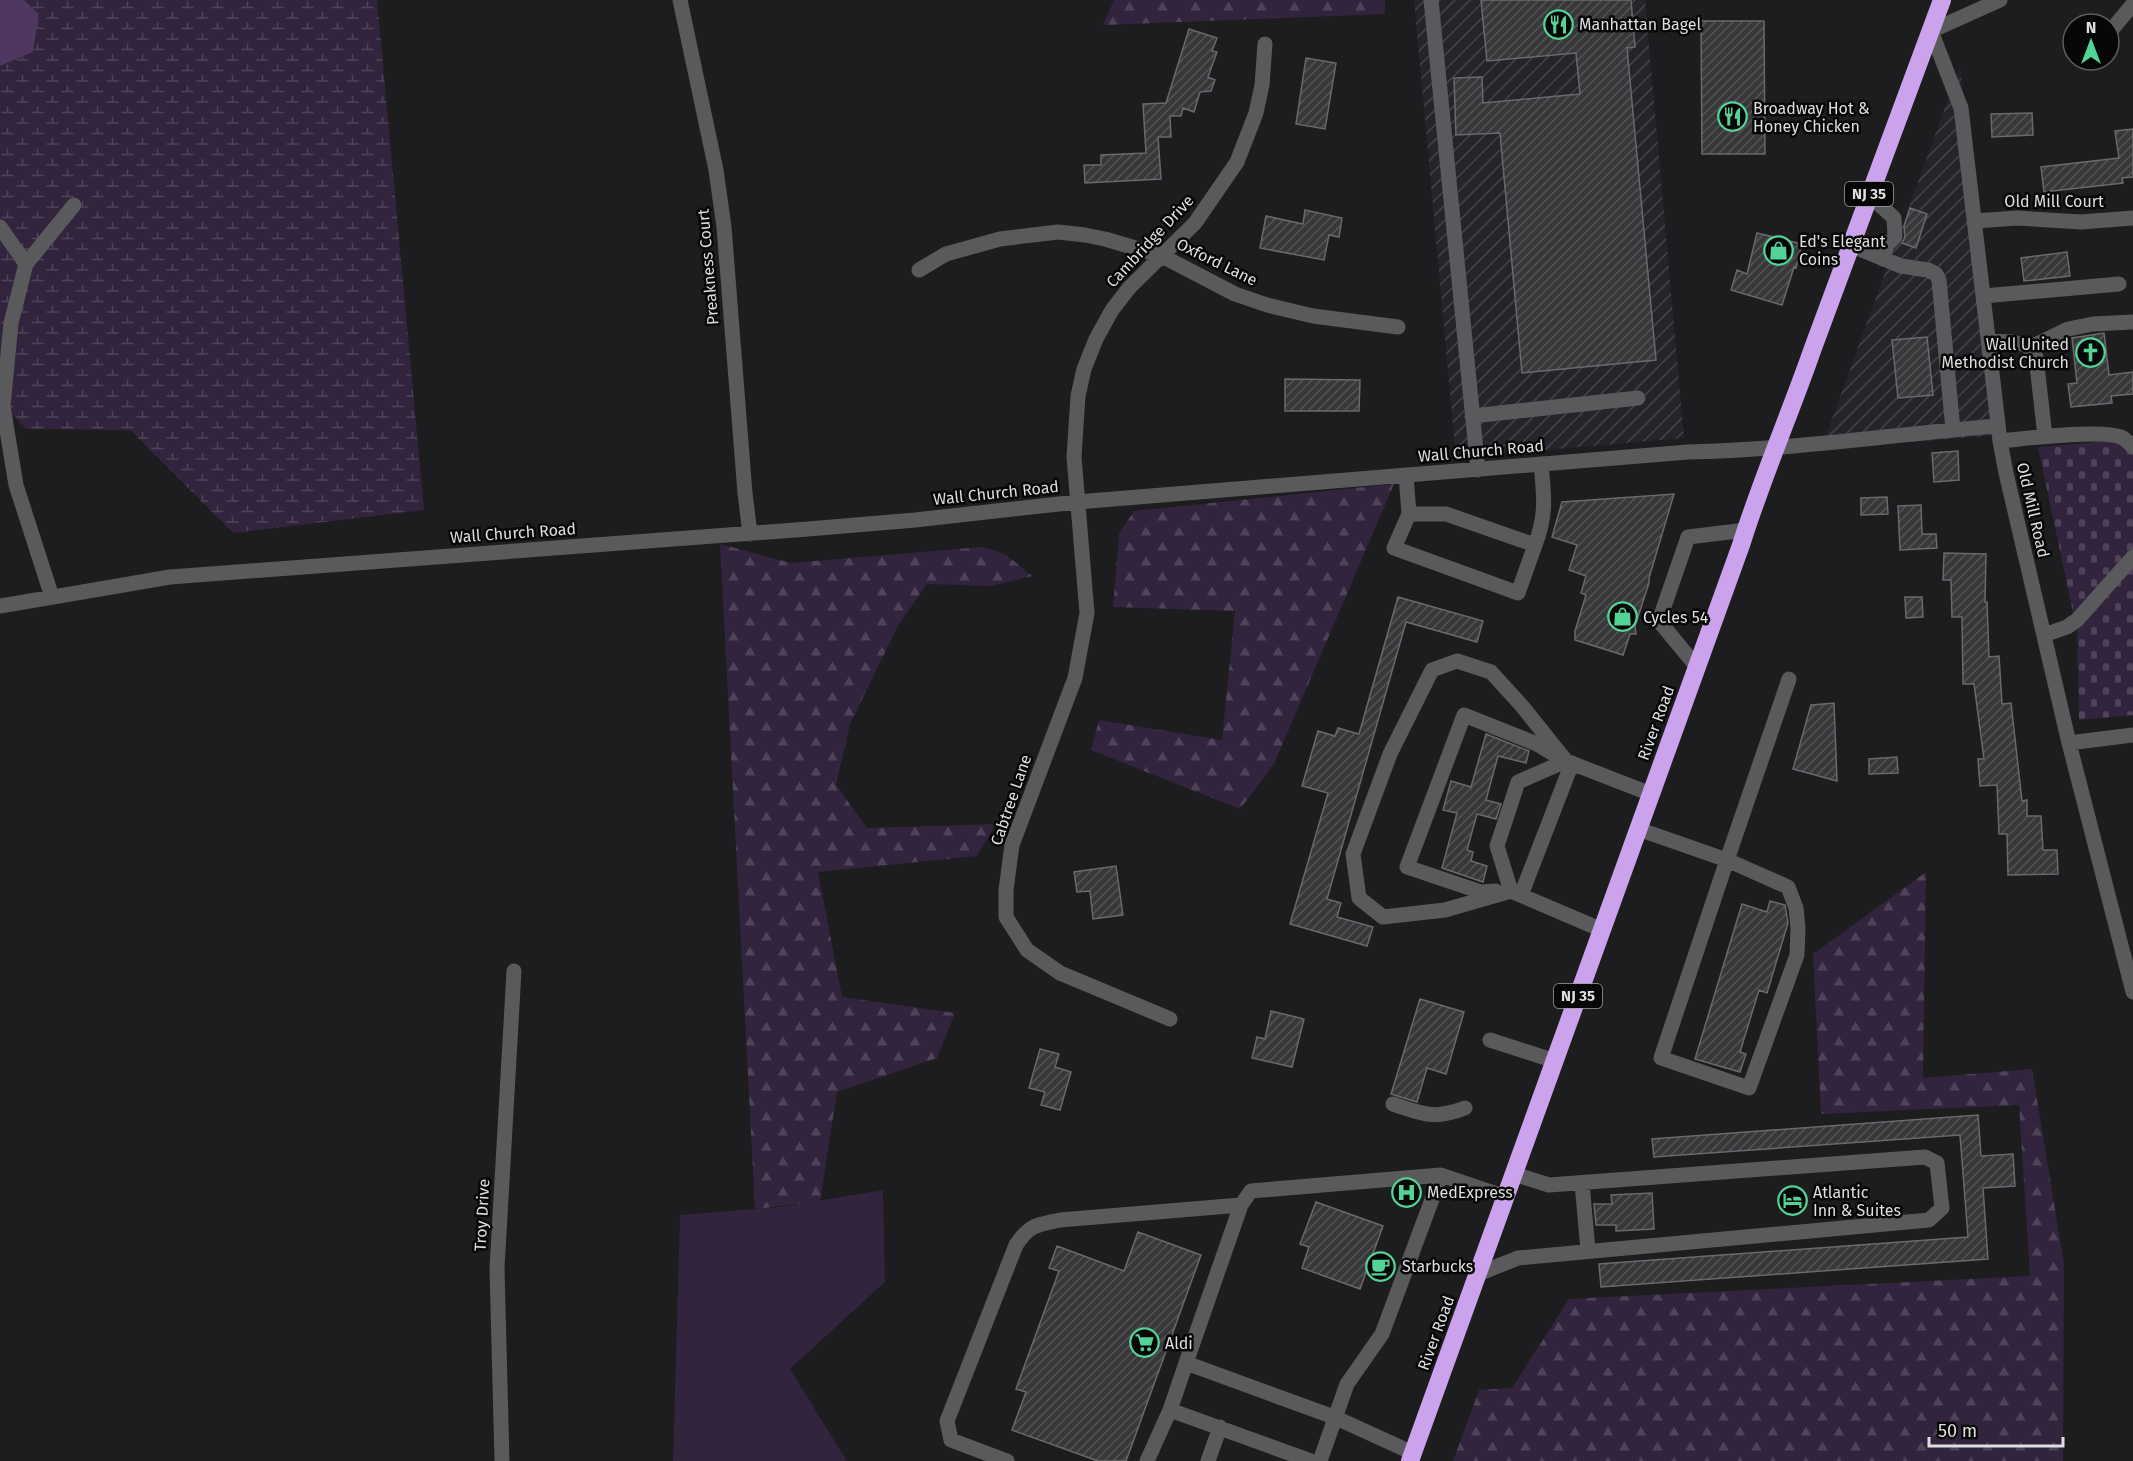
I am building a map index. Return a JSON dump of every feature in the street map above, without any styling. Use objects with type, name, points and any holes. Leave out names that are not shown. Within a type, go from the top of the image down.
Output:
[{"type":"highway","name":"River Road","points":[[1411,1457],[1697,667],[1752,508],[1798,393],[1850,245],[1942,0]]},
{"type":"street","name":"Preakness Court","points":[[680,0],[716,170],[724,227],[750,534]]},
{"type":"street","points":[[1431,0],[1478,470]]},
{"type":"street","points":[[1931,32],[2000,0]]},
{"type":"street","points":[[2121,18],[2133,4]]},
{"type":"street","name":"Old Mill Road","points":[[1931,32],[1961,108],[1999,434],[2069,743],[2133,992]]},
{"type":"street","name":"Cambridge Drive","points":[[1077,502],[1074,425],[1084,369],[1095,339],[1112,310],[1129,288],[1195,223],[1237,162],[1256,113],[1262,85],[1265,44]]},
{"type":"street","points":[[1869,195],[1894,219],[1895,237],[1887,245],[1883,258]]},
{"type":"street","points":[[52,597],[16,485],[3,406],[11,323],[26,264],[74,205]]},
{"type":"street","name":"Old Mill Court","points":[[1975,221],[2017,218],[2081,222],[2133,218]]},
{"type":"street","points":[[0,227],[26,264]]},
{"type":"street","name":"Oxford Lane","points":[[919,270],[946,254],[970,247],[1000,239],[1058,232],[1105,239],[1162,256],[1235,294],[1267,305],[1313,316],[1398,327]]},
{"type":"street","points":[[1850,245],[1901,266],[1928,270],[1936,274],[1939,280],[1953,430]]},
{"type":"street","points":[[1983,296],[2119,284]]},
{"type":"street","points":[[2029,348],[2068,329],[2093,324],[2133,322]]},
{"type":"street","points":[[1988,341],[2027,345],[2036,357],[2045,436]]},
{"type":"street","points":[[1472,416],[1638,398]]},
{"type":"street","name":"Wall Church Road","points":[[0,606],[170,578],[750,534],[915,520],[1077,502],[1688,452],[1775,448],[1953,430],[2045,436],[2104,434],[2122,437],[2133,447]]},
{"type":"street","points":[[1406,475],[1409,514],[1394,548],[1518,593],[1543,524],[1545,505],[1541,464]]},
{"type":"street","name":"Cabtree Lane","points":[[1077,502],[1087,613],[1083,642],[1075,678],[1012,845],[1006,890],[1006,917],[1027,950],[1060,973],[1170,1019]]},
{"type":"street","points":[[1409,514],[1446,514],[1535,545]]},
{"type":"street","points":[[1697,667],[1659,621],[1688,537],[1746,530]]},
{"type":"street","points":[[2044,635],[2067,627],[2077,620],[2133,557]]},
{"type":"street","points":[[1516,893],[1445,910],[1383,918],[1359,898],[1353,854],[1390,754],[1432,670],[1457,661],[1491,672],[1569,762]]},
{"type":"street","points":[[1638,830],[1727,860],[1788,887],[1796,908],[1797,955],[1749,1088],[1661,1058],[1727,860],[1790,680]]},
{"type":"street","points":[[1602,930],[1516,893],[1481,892],[1407,867],[1464,715],[1538,744],[1569,762],[1651,794]]},
{"type":"street","points":[[2069,743],[2133,735]]},
{"type":"street","points":[[1516,893],[1569,762]]},
{"type":"street","points":[[1516,893],[1497,846],[1518,782],[1569,762]]},
{"type":"street","name":"Troy Drive","points":[[502,1461],[497,1268],[514,971]]},
{"type":"street","points":[[1490,1040],[1554,1061]]},
{"type":"street","points":[[1393,1104],[1430,1116],[1448,1114],[1465,1107]]},
{"type":"street","points":[[1478,1274],[1518,1258],[1929,1220],[1942,1208],[1937,1163],[1925,1157],[1549,1185],[1514,1174]]},
{"type":"street","points":[[1320,1461],[1347,1384],[1382,1334],[1441,1174]]},
{"type":"street","points":[[1147,1461],[1170,1410],[1241,1205],[1251,1191],[1441,1174],[1506,1197]]},
{"type":"street","points":[[1582,1183],[1588,1250]]},
{"type":"street","points":[[1007,1461],[951,1440],[947,1421],[1016,1245],[1026,1230],[1060,1220],[1241,1205]]},
{"type":"street","points":[[1186,1363],[1334,1417],[1411,1457]]},
{"type":"street","points":[[1170,1410],[1311,1461]]},
{"type":"street","points":[[1208,1461],[1220,1427]]},
{"type":"shaded area","points":[[0,0],[24,0],[39,14],[33,52],[0,66]]},
{"type":"shaded area","points":[[1414,0],[1645,0],[1684,438],[1456,458]]},
{"type":"shaded area","points":[[1960,66],[2001,435],[1821,449]]},
{"type":"green space","points":[[24,0],[377,0],[424,510],[233,533],[130,430],[27,429],[0,404],[0,66],[33,52],[39,14]]},
{"type":"green space","points":[[1114,0],[1385,0],[1385,14],[1103,25]]},
{"type":"green space","points":[[2111,441],[2133,444],[2133,715],[2079,720],[2077,631],[2038,447]]},
{"type":"green space","points":[[1394,484],[1274,764],[1240,809],[1091,750],[1099,720],[1222,740],[1235,611],[1113,607],[1119,534],[1134,511]]},
{"type":"green space","points":[[720,544],[791,563],[983,547],[1005,554],[1032,576],[991,586],[927,584],[899,624],[850,724],[836,785],[867,828],[996,824],[977,856],[818,872],[842,997],[955,1013],[937,1058],[837,1092],[820,1201],[755,1209]]},
{"type":"green space","points":[[1926,872],[1923,1078],[2032,1069],[2064,1264],[2063,1461],[1453,1461],[1479,1390],[1512,1388],[1569,1299],[2030,1276],[2019,1105],[1821,1114],[1813,954]]},
{"type":"green space","points":[[883,1190],[885,1282],[790,1369],[847,1461],[673,1461],[680,1215],[780,1207]]},
{"type":"building","points":[[1481,0],[1631,0],[1635,47],[1627,48],[1656,360],[1522,373],[1500,133],[1456,135],[1454,78],[1482,77],[1483,103],[1580,94],[1576,53],[1487,61]]},
{"type":"building","points":[[1701,21],[1764,21],[1765,154],[1702,154]]},
{"type":"building","points":[[1189,29],[1217,38],[1212,51],[1217,52],[1208,77],[1215,80],[1211,91],[1200,92],[1194,112],[1183,108],[1181,116],[1170,116],[1171,137],[1158,137],[1161,179],[1085,183],[1084,165],[1101,165],[1101,155],[1146,153],[1143,104],[1166,103]]},
{"type":"building","points":[[1306,58],[1336,63],[1325,129],[1296,124]]},
{"type":"building","points":[[2032,113],[2033,135],[1992,137],[1991,114]]},
{"type":"building","points":[[2133,129],[2133,177],[2122,178],[2123,183],[2044,192],[2041,167],[2119,158],[2115,131]]},
{"type":"building","points":[[1910,208],[1927,214],[1916,248],[1902,243],[1905,237],[1904,226]]},
{"type":"building","points":[[1305,210],[1342,218],[1339,237],[1329,235],[1324,260],[1260,248],[1266,216],[1303,224]]},
{"type":"building","points":[[1757,233],[1802,244],[1782,305],[1731,290],[1737,270],[1747,274]]},
{"type":"building","points":[[2067,252],[2070,276],[2024,281],[2021,258]]},
{"type":"building","name":"Wall United Methodist Church","points":[[2104,333],[2109,375],[2133,372],[2133,394],[2111,396],[2112,403],[2071,407],[2068,384],[2077,383],[2072,338]]},
{"type":"building","points":[[1927,337],[1933,395],[1898,398],[1892,340]]},
{"type":"building","points":[[1285,379],[1360,380],[1359,411],[1285,411]]},
{"type":"building","points":[[1958,451],[1959,480],[1934,482],[1932,453]]},
{"type":"building","points":[[1674,494],[1635,626],[1636,634],[1630,634],[1623,655],[1575,640],[1575,631],[1586,595],[1581,593],[1586,576],[1569,570],[1577,545],[1552,537],[1562,502]]},
{"type":"building","points":[[1887,497],[1888,514],[1861,515],[1861,498]]},
{"type":"building","points":[[1921,505],[1922,534],[1936,534],[1937,548],[1900,550],[1898,506]]},
{"type":"building","points":[[1944,553],[1986,554],[1985,602],[1987,602],[1989,657],[1999,656],[2002,704],[2011,703],[2022,801],[2027,800],[2027,816],[2041,816],[2043,850],[2057,850],[2058,874],[2008,875],[2007,834],[1999,834],[1997,785],[1980,786],[1978,759],[1984,759],[1974,684],[1963,684],[1962,617],[1952,617],[1951,580],[1943,580]]},
{"type":"building","points":[[1398,597],[1483,621],[1477,642],[1406,622],[1327,899],[1341,903],[1337,917],[1373,927],[1367,946],[1290,924],[1328,793],[1302,786],[1318,731],[1335,736],[1338,728],[1359,734]]},
{"type":"building","points":[[1905,597],[1922,597],[1923,617],[1906,618]]},
{"type":"building","points":[[1834,703],[1837,781],[1793,769],[1811,705]]},
{"type":"building","points":[[1486,734],[1529,751],[1526,763],[1498,756],[1486,800],[1501,804],[1496,819],[1477,814],[1467,850],[1473,852],[1471,861],[1487,866],[1483,882],[1442,868],[1457,813],[1443,810],[1451,781],[1471,787]]},
{"type":"building","points":[[1897,757],[1898,773],[1869,774],[1869,759]]},
{"type":"building","points":[[1116,866],[1123,915],[1093,919],[1090,891],[1077,892],[1074,872]]},
{"type":"building","points":[[1770,901],[1785,905],[1788,923],[1767,993],[1759,990],[1740,1052],[1746,1054],[1740,1072],[1695,1059],[1742,904],[1767,912]]},
{"type":"building","points":[[1420,999],[1464,1012],[1446,1074],[1427,1068],[1417,1102],[1391,1094]]},
{"type":"building","points":[[1271,1011],[1304,1019],[1292,1067],[1252,1058],[1257,1037],[1265,1039]]},
{"type":"building","points":[[1040,1049],[1059,1054],[1055,1067],[1071,1072],[1060,1110],[1041,1105],[1045,1092],[1029,1088]]},
{"type":"building","points":[[1978,1115],[1981,1156],[2013,1154],[2015,1186],[1983,1188],[1988,1259],[1601,1287],[1599,1264],[1968,1237],[1960,1135],[1654,1157],[1652,1139]]},
{"type":"building","points":[[1652,1193],[1654,1229],[1616,1231],[1616,1225],[1596,1225],[1594,1204],[1612,1204],[1611,1195]]},
{"type":"building","points":[[1316,1202],[1383,1226],[1360,1289],[1302,1268],[1309,1247],[1300,1244]]},
{"type":"building","points":[[1138,1232],[1201,1255],[1126,1461],[1098,1461],[1012,1430],[1026,1392],[1016,1389],[1059,1271],[1049,1268],[1057,1246],[1124,1271]]},
{"type":"place","name":"Manhattan Bagel","points":[[1558,24]]},
{"type":"place","name":"Broadway Hot & Honey Chicken","points":[[1732,117]]},
{"type":"place","name":"Ed's Elegant Coins","points":[[1778,250]]},
{"type":"place","name":"Wall United Methodist Church","points":[[2090,353]]},
{"type":"place","name":"Cycles 54","points":[[1622,617]]},
{"type":"place","name":"MedExpress","points":[[1406,1192]]},
{"type":"place","name":"Atlantic Inn & Suites","points":[[1792,1201]]},
{"type":"place","name":"Starbucks","points":[[1381,1266]]},
{"type":"place","name":"Aldi","points":[[1144,1343]]}]
